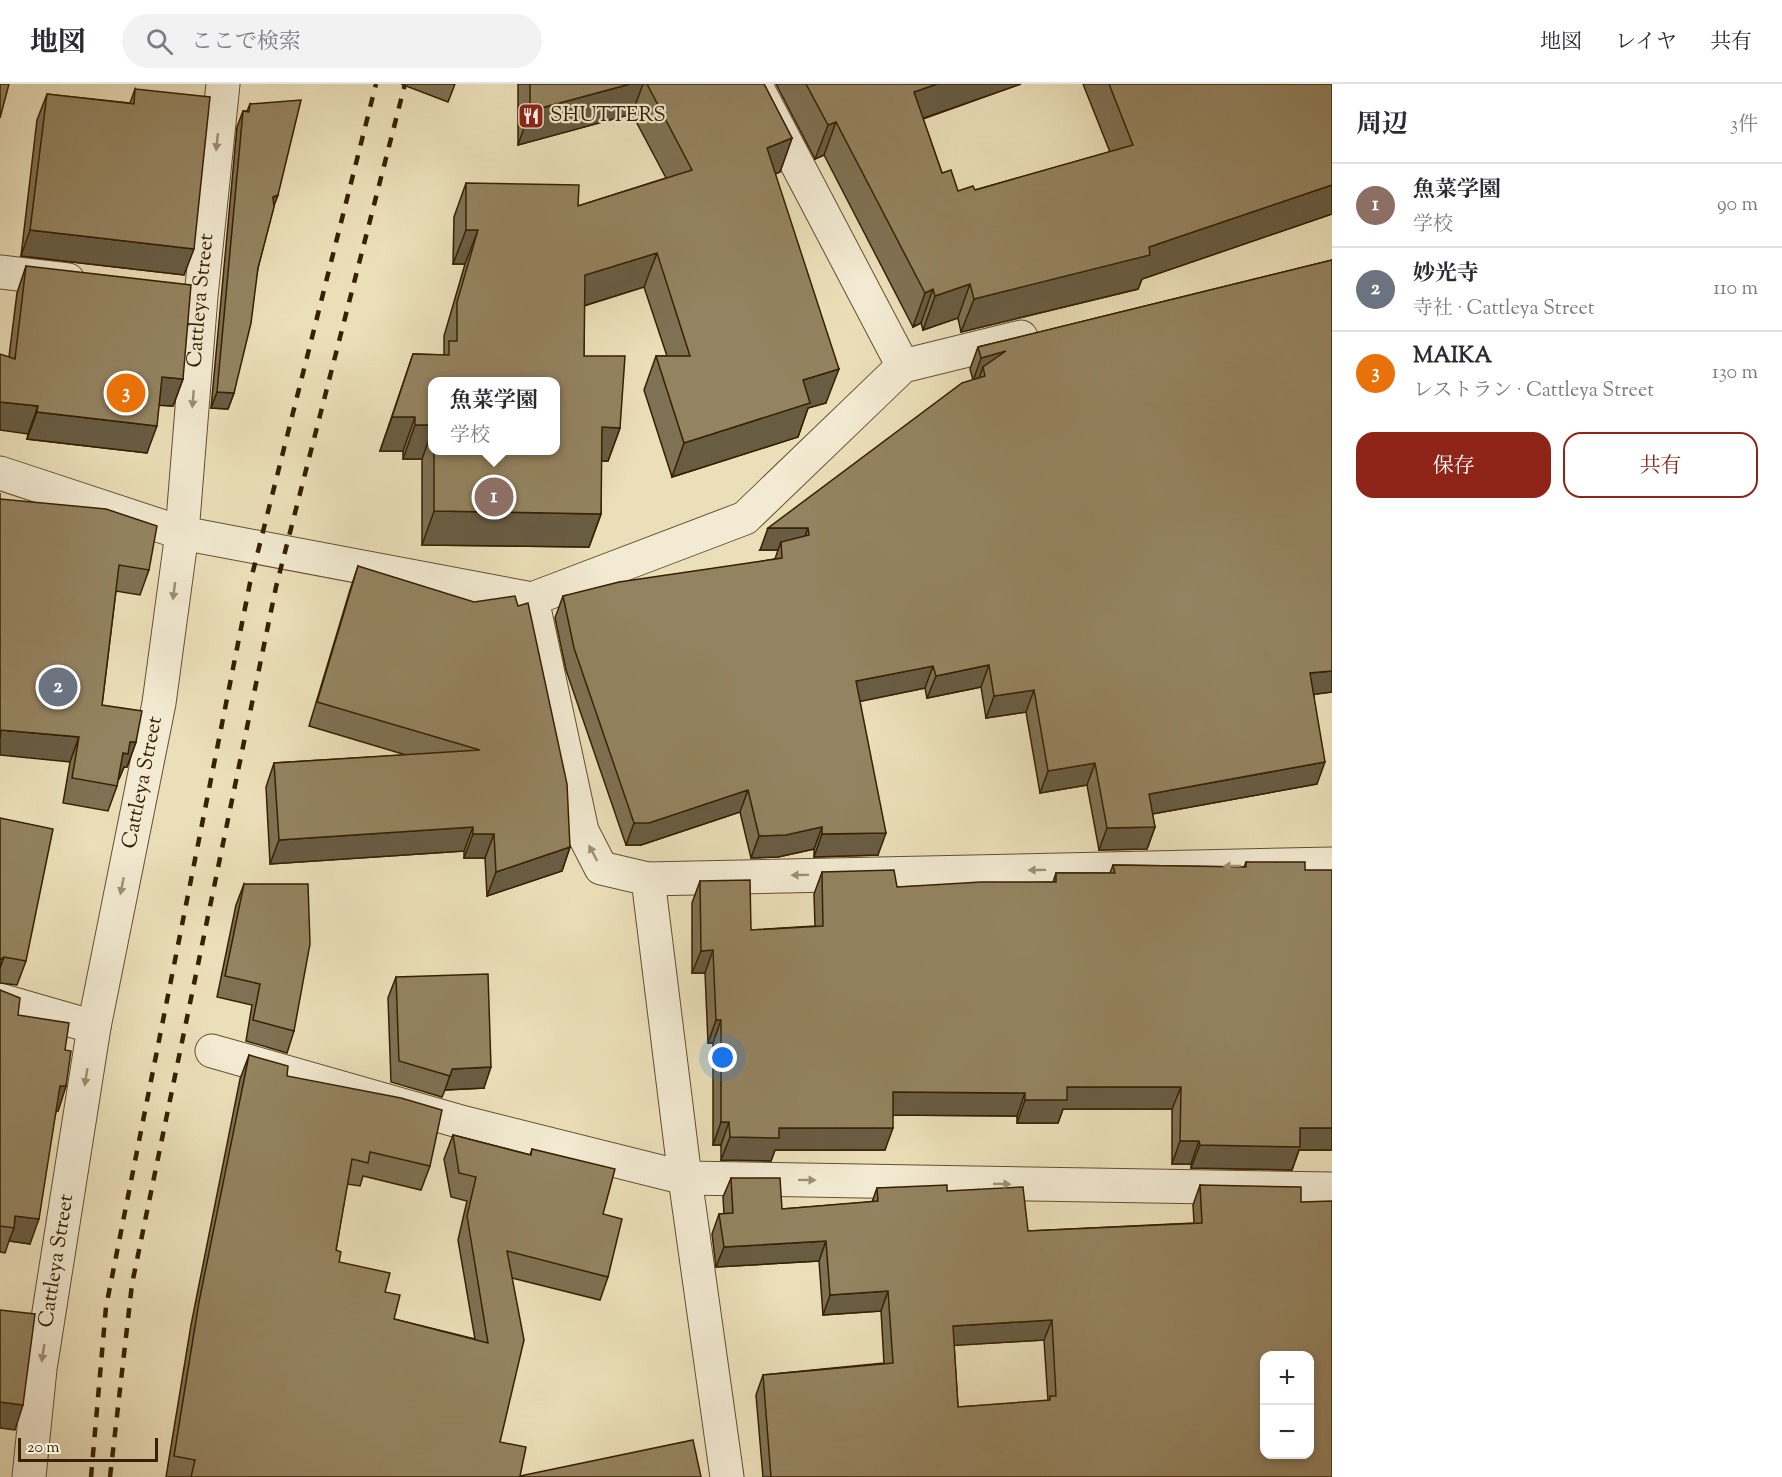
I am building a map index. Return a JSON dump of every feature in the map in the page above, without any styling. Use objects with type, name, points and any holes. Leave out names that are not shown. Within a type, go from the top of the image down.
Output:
[{"type":"street","name":"Cattleya Street","points":[[29,1477],[40,1370],[94,1026],[159,703],[182,533],[201,296],[223,84]]},
{"type":"street","points":[[755,84],[903,366]]},
{"type":"street","points":[[0,272],[95,283]]},
{"type":"street","points":[[166,292],[201,296]]},
{"type":"street","points":[[0,473],[182,533],[532,599],[745,518],[903,366],[1053,330]]},
{"type":"street","points":[[532,599],[582,831],[601,868],[648,879],[1332,864]]},
{"type":"street","points":[[648,879],[685,1178],[728,1477]]},
{"type":"street","points":[[0,1000],[94,1026]]},
{"type":"street","points":[[212,1051],[465,1122],[685,1178],[1332,1189]]},
{"type":"building","points":[[0,84],[9,84],[0,118]]},
{"type":"building","points":[[530,84],[630,84],[530,111]]},
{"type":"building","points":[[647,84],[764,84],[792,138],[767,148],[839,369],[803,380],[810,403],[684,443],[656,356],[690,356],[657,253],[585,275],[584,356],[625,356],[620,428],[602,427],[601,514],[434,511],[434,455],[560,455],[560,377],[428,377],[428,425],[415,425],[415,417],[392,417],[413,354],[449,355],[449,341],[457,341],[457,302],[478,230],[466,230],[466,183],[579,185],[578,206],[692,170]]},
{"type":"building","points":[[806,84],[937,84],[914,92],[942,173],[951,170],[958,191],[973,186],[975,190],[1133,145],[1109,84],[1332,84],[1332,185],[1149,247],[1150,255],[974,299],[970,284],[935,296],[933,289],[925,293],[836,122],[828,125]]},
{"type":"building","points":[[135,89],[210,97],[194,249],[30,230],[47,94],[134,104]]},
{"type":"building","points":[[301,100],[278,195],[273,197],[274,207],[258,268],[251,323],[234,393],[217,392],[243,111],[249,112],[250,104]]},
{"type":"building","points":[[1332,260],[1332,671],[1310,673],[1325,762],[1149,794],[1155,827],[1107,828],[1095,763],[1048,771],[1034,690],[994,696],[989,665],[936,676],[933,666],[856,681],[886,833],[822,834],[822,827],[786,835],[759,836],[748,790],[649,823],[634,823],[574,648],[563,596],[619,582],[782,558],[781,542],[809,535],[808,528],[768,528],[962,383],[985,376],[983,367],[1006,351],[981,358],[978,347]]},
{"type":"building","points":[[26,266],[191,285],[183,379],[162,377],[157,426],[37,412],[38,406],[0,402],[0,354],[15,359]]},
{"type":"building","points":[[0,499],[106,509],[157,526],[149,570],[119,565],[102,705],[142,711],[136,742],[130,742],[128,754],[123,753],[117,786],[72,778],[79,737],[1,730],[0,739]]},
{"type":"building","points":[[358,566],[474,602],[515,596],[518,606],[528,603],[567,784],[570,847],[496,872],[494,834],[473,834],[473,827],[279,840],[274,763],[480,750],[317,702]]},
{"type":"building","points":[[0,818],[53,829],[26,961],[4,957],[0,960]]},
{"type":"building","points":[[1246,862],[1305,862],[1305,870],[1332,870],[1332,1128],[1300,1128],[1300,1147],[1200,1145],[1199,1141],[1180,1141],[1181,1087],[1067,1087],[1067,1100],[1025,1100],[1025,1093],[893,1092],[893,1128],[779,1128],[779,1138],[730,1137],[729,1122],[721,1122],[721,1020],[716,1020],[713,950],[701,951],[700,881],[750,880],[751,930],[823,926],[822,872],[894,870],[897,887],[981,882],[1056,882],[1056,873],[1115,873],[1113,865],[1246,867]]},
{"type":"building","points":[[244,884],[308,884],[310,944],[294,1031],[253,1020],[260,984],[225,976]]},
{"type":"building","points":[[488,974],[491,1067],[452,1069],[450,1076],[399,1061],[396,977]]},
{"type":"building","points":[[0,990],[20,998],[18,1015],[69,1023],[65,1050],[71,1051],[66,1086],[60,1086],[39,1219],[15,1216],[14,1228],[0,1226]]},
{"type":"building","points":[[249,1055],[288,1066],[287,1076],[401,1098],[442,1110],[430,1166],[370,1152],[368,1163],[352,1159],[336,1250],[341,1252],[339,1262],[390,1273],[385,1292],[400,1295],[394,1319],[488,1343],[467,1216],[476,1177],[459,1173],[453,1135],[531,1155],[532,1149],[615,1169],[603,1214],[622,1219],[608,1277],[507,1251],[524,1340],[500,1442],[526,1447],[520,1476],[693,1440],[701,1477],[191,1477],[195,1460],[174,1456],[199,1302]]},
{"type":"building","points":[[731,1178],[780,1178],[782,1209],[878,1201],[877,1188],[947,1185],[947,1191],[1023,1187],[1028,1231],[1202,1223],[1200,1185],[1301,1187],[1301,1202],[1332,1201],[1332,1477],[771,1477],[763,1375],[893,1363],[888,1291],[830,1295],[826,1241],[724,1247],[719,1214],[733,1213]],"holes":[[[1052,1320],[1056,1396],[1050,1396],[1050,1400],[958,1407],[953,1326]]]},
{"type":"building","points":[[0,1310],[35,1314],[23,1405],[0,1402]]},
{"type":"railway","points":[[91,1477],[106,1307],[250,583],[376,84]]},
{"type":"railway","points":[[110,1477],[132,1284],[276,587],[405,84]]},
{"type":"place","name":"SHUTTERS","points":[[531,116]]},
{"type":"place","name":"MAIKA","points":[[126,393]]},
{"type":"place","name":"魚菜学園","points":[[494,497]]},
{"type":"place","name":"妙光寺","points":[[58,687]]}]
